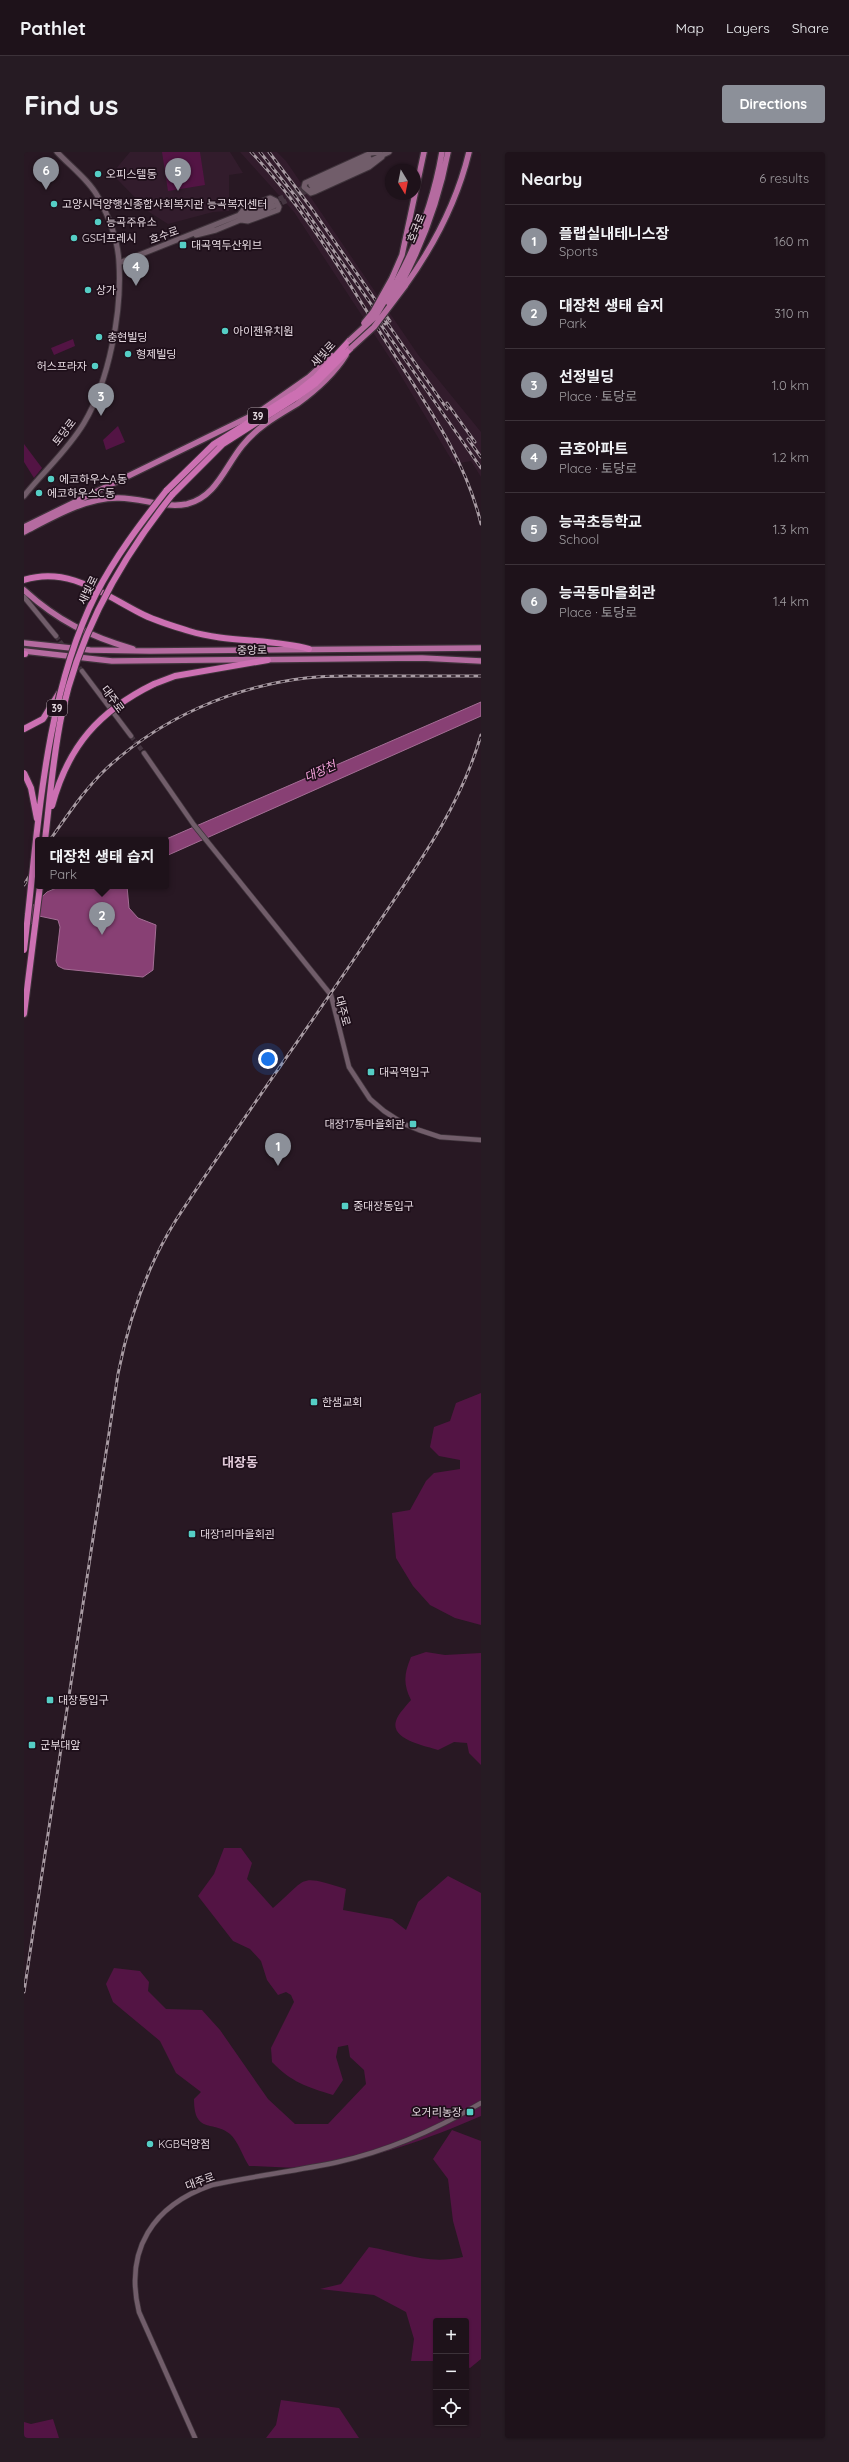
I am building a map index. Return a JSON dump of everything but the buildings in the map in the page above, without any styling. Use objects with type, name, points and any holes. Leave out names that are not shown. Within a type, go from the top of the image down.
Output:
[{"type":"highway","name":"새빛로","points":[[37,837],[50,746],[61,690],[78,636],[96,595],[126,544],[169,493],[214,444],[297,392],[316,377],[350,340]]},
{"type":"highway","name":"새빛로","points":[[45,837],[56,746],[62,713],[71,678],[85,640],[115,575],[169,493],[223,444],[297,398],[316,383],[351,348]]},
{"type":"highway","points":[[24,580],[32,577],[43,576],[74,579],[90,585],[140,613],[190,631],[231,639],[281,642],[309,649]]},
{"type":"highway","points":[[47,823],[58,785],[76,747],[105,714],[119,703],[154,684],[175,676],[268,660]]},
{"type":"highway","points":[[24,729],[43,719],[61,690]]},
{"type":"highway","points":[[24,773],[36,803],[38,828]]},
{"type":"highway","name":"새빛로","points":[[24,950],[35,854]]},
{"type":"highway","points":[[24,1014],[40,889]]},
{"type":"main road","name":"토당로","points":[[24,496],[81,428],[104,382],[111,352],[117,302],[119,263],[111,222],[99,198],[58,152]]},
{"type":"main road","points":[[312,187],[381,154],[389,152]]},
{"type":"main road","name":"호국로","points":[[398,282],[413,262],[435,208],[445,152]]},
{"type":"main road","points":[[398,282],[437,238],[450,212],[469,152]]},
{"type":"main road","points":[[371,153],[381,154],[369,167],[314,192],[311,193],[304,187],[305,183],[371,153]]},
{"type":"main road","points":[[398,282],[402,255],[423,153]]},
{"type":"main road","points":[[270,198],[276,201],[279,207],[278,210],[248,221],[240,218],[244,209],[270,198]]},
{"type":"main road","name":"호수로","points":[[119,263],[240,218],[273,204]]},
{"type":"main road","name":"39","points":[[350,340],[375,316],[398,282]]},
{"type":"main road","name":"39","points":[[351,348],[389,304],[398,282]]},
{"type":"main road","points":[[24,527],[259,412],[309,377],[350,340]]},
{"type":"main road","points":[[24,532],[66,511],[102,499],[119,498],[176,505],[196,500],[214,487],[241,447],[255,432],[319,386],[341,364],[351,348]]},
{"type":"main road","points":[[24,590],[60,620],[88,635],[141,651]]},
{"type":"main road","name":"중앙로","points":[[24,643],[90,650],[141,651],[481,648]]},
{"type":"main road","name":"중앙로","points":[[24,653],[90,659],[143,661],[459,659],[481,661]]},
{"type":"street","points":[[24,597],[56,636]]},
{"type":"street","name":"대주로","points":[[82,671],[131,736]]},
{"type":"street","name":"대주로","points":[[144,753],[194,825],[331,995],[349,1067],[370,1099],[384,1111],[404,1124],[419,1130],[440,1137],[481,1140]]},
{"type":"street","name":"대주로","points":[[195,2438],[139,2312],[134,2291],[136,2265],[143,2241],[154,2221],[174,2202],[192,2192],[212,2185],[339,2162],[377,2152],[426,2132],[481,2104]]},
{"type":"shaded area","points":[[130,152],[230,152],[243,173],[229,175],[229,211],[213,212],[168,224],[149,212],[117,179],[115,170]]},
{"type":"shaded area","points":[[162,152],[200,152],[205,185],[168,191]]},
{"type":"shaded area","points":[[240,152],[277,152],[286,161],[419,356],[481,432],[481,477],[471,461],[454,464],[395,366],[294,212]]},
{"type":"shaded area","points":[[73,339],[75,346],[54,355],[51,348]]},
{"type":"shaded area","points":[[118,426],[125,442],[106,450],[103,440]]},
{"type":"shaded area","points":[[24,444],[42,468],[34,478],[24,462]]},
{"type":"shaded area","points":[[481,702],[481,716],[169,855],[169,838]]},
{"type":"shaded area","points":[[54,889],[127,889],[129,908],[138,918],[156,925],[153,970],[143,977],[64,969],[58,966],[56,961],[60,927],[58,920],[39,916],[24,931],[24,914],[47,892]]},
{"type":"shaded area","points":[[481,1393],[481,1625],[455,1618],[430,1605],[413,1586],[396,1558],[392,1513],[410,1510],[426,1481],[434,1473],[460,1469],[460,1460],[439,1456],[430,1447],[434,1427],[450,1421],[456,1403]]},
{"type":"shaded area","points":[[426,1652],[445,1655],[481,1653],[481,1765],[469,1753],[467,1743],[454,1742],[438,1750],[410,1741],[398,1733],[396,1721],[402,1710],[411,1700],[408,1694],[405,1679],[411,1657]]},
{"type":"shaded area","points":[[224,1848],[241,1848],[252,1863],[247,1879],[273,1908],[299,1884],[311,1880],[319,1881],[346,1889],[343,1910],[392,1919],[406,1930],[418,1902],[448,1876],[481,1893],[481,2116],[441,2133],[399,2148],[334,2164],[304,2168],[249,2166],[236,2141],[230,2134],[224,2130],[206,2125],[197,2118],[194,2099],[201,2092],[176,2073],[160,2041],[113,2002],[106,1984],[114,1968],[140,1971],[149,1982],[148,1991],[166,2009],[202,2010],[220,2030],[268,2099],[295,2124],[328,2124],[366,2084],[364,2070],[350,2057],[348,2045],[338,2047],[336,2057],[343,2080],[333,2095],[300,2083],[279,2069],[272,2062],[271,2048],[294,2002],[291,1995],[286,1992],[278,1995],[267,1980],[261,1961],[250,1949],[233,1941],[198,1896],[214,1874]]},
{"type":"shaded area","points":[[452,2130],[481,2141],[481,2359],[470,2368],[469,2318],[433,2318],[433,2361],[411,2361],[414,2339],[406,2312],[374,2295],[320,2289],[341,2284],[369,2247],[427,2259],[438,2260],[463,2257],[453,2221],[448,2179],[433,2159]]},
{"type":"shaded area","points":[[281,2400],[339,2408],[359,2438],[266,2438],[276,2425]]},
{"type":"shaded area","points":[[53,2419],[59,2438],[24,2438],[24,2422],[31,2424]]},
{"type":"tunnel","points":[[272,202],[308,186]]},
{"type":"tunnel","points":[[275,206],[311,189]]},
{"type":"tunnel","points":[[56,636],[82,671]]},
{"type":"tunnel","points":[[131,736],[144,753]]},
{"type":"railway","points":[[251,152],[288,195],[322,241],[426,404],[453,450],[464,473],[481,524]]},
{"type":"railway","points":[[260,152],[296,197],[385,324]]},
{"type":"railway","points":[[269,152],[312,209],[390,321]]},
{"type":"railway","points":[[383,317],[447,409]]},
{"type":"railway","points":[[379,322],[481,468]]},
{"type":"railway","points":[[447,403],[475,442]]},
{"type":"railway","points":[[468,439],[481,457]]},
{"type":"railway","points":[[52,837],[90,786],[106,769],[127,751],[174,720],[225,697],[278,682],[314,677],[481,676]]},
{"type":"railway","points":[[24,1992],[118,1374],[133,1313],[147,1275],[165,1238],[176,1220],[436,836],[461,787],[472,762],[481,735]]},
{"type":"railway","points":[[24,885],[35,867]]},
{"type":"place","name":"오피스텔동","points":[[98,174]]},
{"type":"place","name":"능곡동마을회관","points":[[46,190]]},
{"type":"place","name":"능곡초등학교","points":[[178,191]]},
{"type":"place","name":"고양시덕양행신종합사회복지관 능곡복지센터","points":[[54,204]]},
{"type":"place","name":"능곡주유소","points":[[98,222]]},
{"type":"place","name":"GS더프레시","points":[[74,238]]},
{"type":"place","name":"대곡역두산위브","points":[[183,245]]},
{"type":"place","name":"금호아파트","points":[[136,286]]},
{"type":"place","name":"상가","points":[[88,290]]},
{"type":"place","name":"아이젠유치원","points":[[225,331]]},
{"type":"place","name":"충현빌딩","points":[[99,337]]},
{"type":"place","name":"형제빌딩","points":[[128,354]]},
{"type":"place","name":"허스프라자","points":[[95,366]]},
{"type":"place","name":"선정빌딩","points":[[101,416]]},
{"type":"place","name":"에코하우스A동","points":[[51,479]]},
{"type":"place","name":"에코하우스C동","points":[[39,493]]},
{"type":"place","name":"대장천 생태 습지","points":[[102,935]]},
{"type":"place","name":"대곡역입구","points":[[371,1072]]},
{"type":"place","name":"대장17통마을회관","points":[[413,1124]]},
{"type":"place","name":"플랩실내테니스장","points":[[278,1166]]},
{"type":"place","name":"중대장동입구","points":[[345,1206]]},
{"type":"place","name":"한샘교회","points":[[314,1402]]},
{"type":"place","name":"대장1리마을회괸","points":[[192,1534]]},
{"type":"place","name":"대장동입구","points":[[50,1700]]},
{"type":"place","name":"군부대앞","points":[[32,1745]]},
{"type":"place","name":"오거리농장","points":[[470,2112]]},
{"type":"place","name":"KGB덕양점","points":[[150,2144]]},
{"type":"district","name":"대장동","points":[[240,1462]]},
{"type":"water label","name":"대장천","points":[[320,771]]}]
